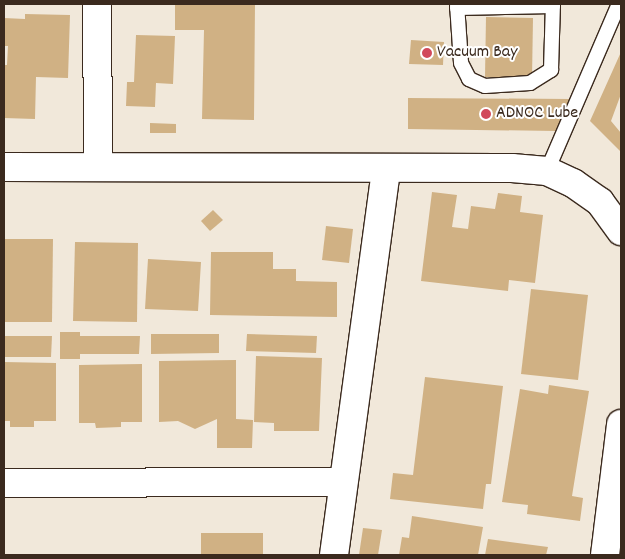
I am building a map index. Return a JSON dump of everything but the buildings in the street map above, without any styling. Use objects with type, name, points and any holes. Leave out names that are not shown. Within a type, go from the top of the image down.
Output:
[{"type":"street","points":[[97,4],[98,167]]},
{"type":"street","points":[[4,167],[386,168],[547,171],[573,183],[600,202],[621,231]]},
{"type":"street","points":[[334,555],[342,482],[386,168]]},
{"type":"street","points":[[605,555],[621,424]]},
{"type":"street","points":[[4,484],[342,482]]},
{"type":"lane","points":[[547,171],[619,4]]},
{"type":"lane","points":[[553,5],[553,62],[546,76],[530,83],[484,86],[469,79],[464,71],[457,6],[553,5]]},
{"type":"place","name":"Vacuum Bay","points":[[427,53]]},
{"type":"place","name":"ADNOC Lube","points":[[486,114]]}]
